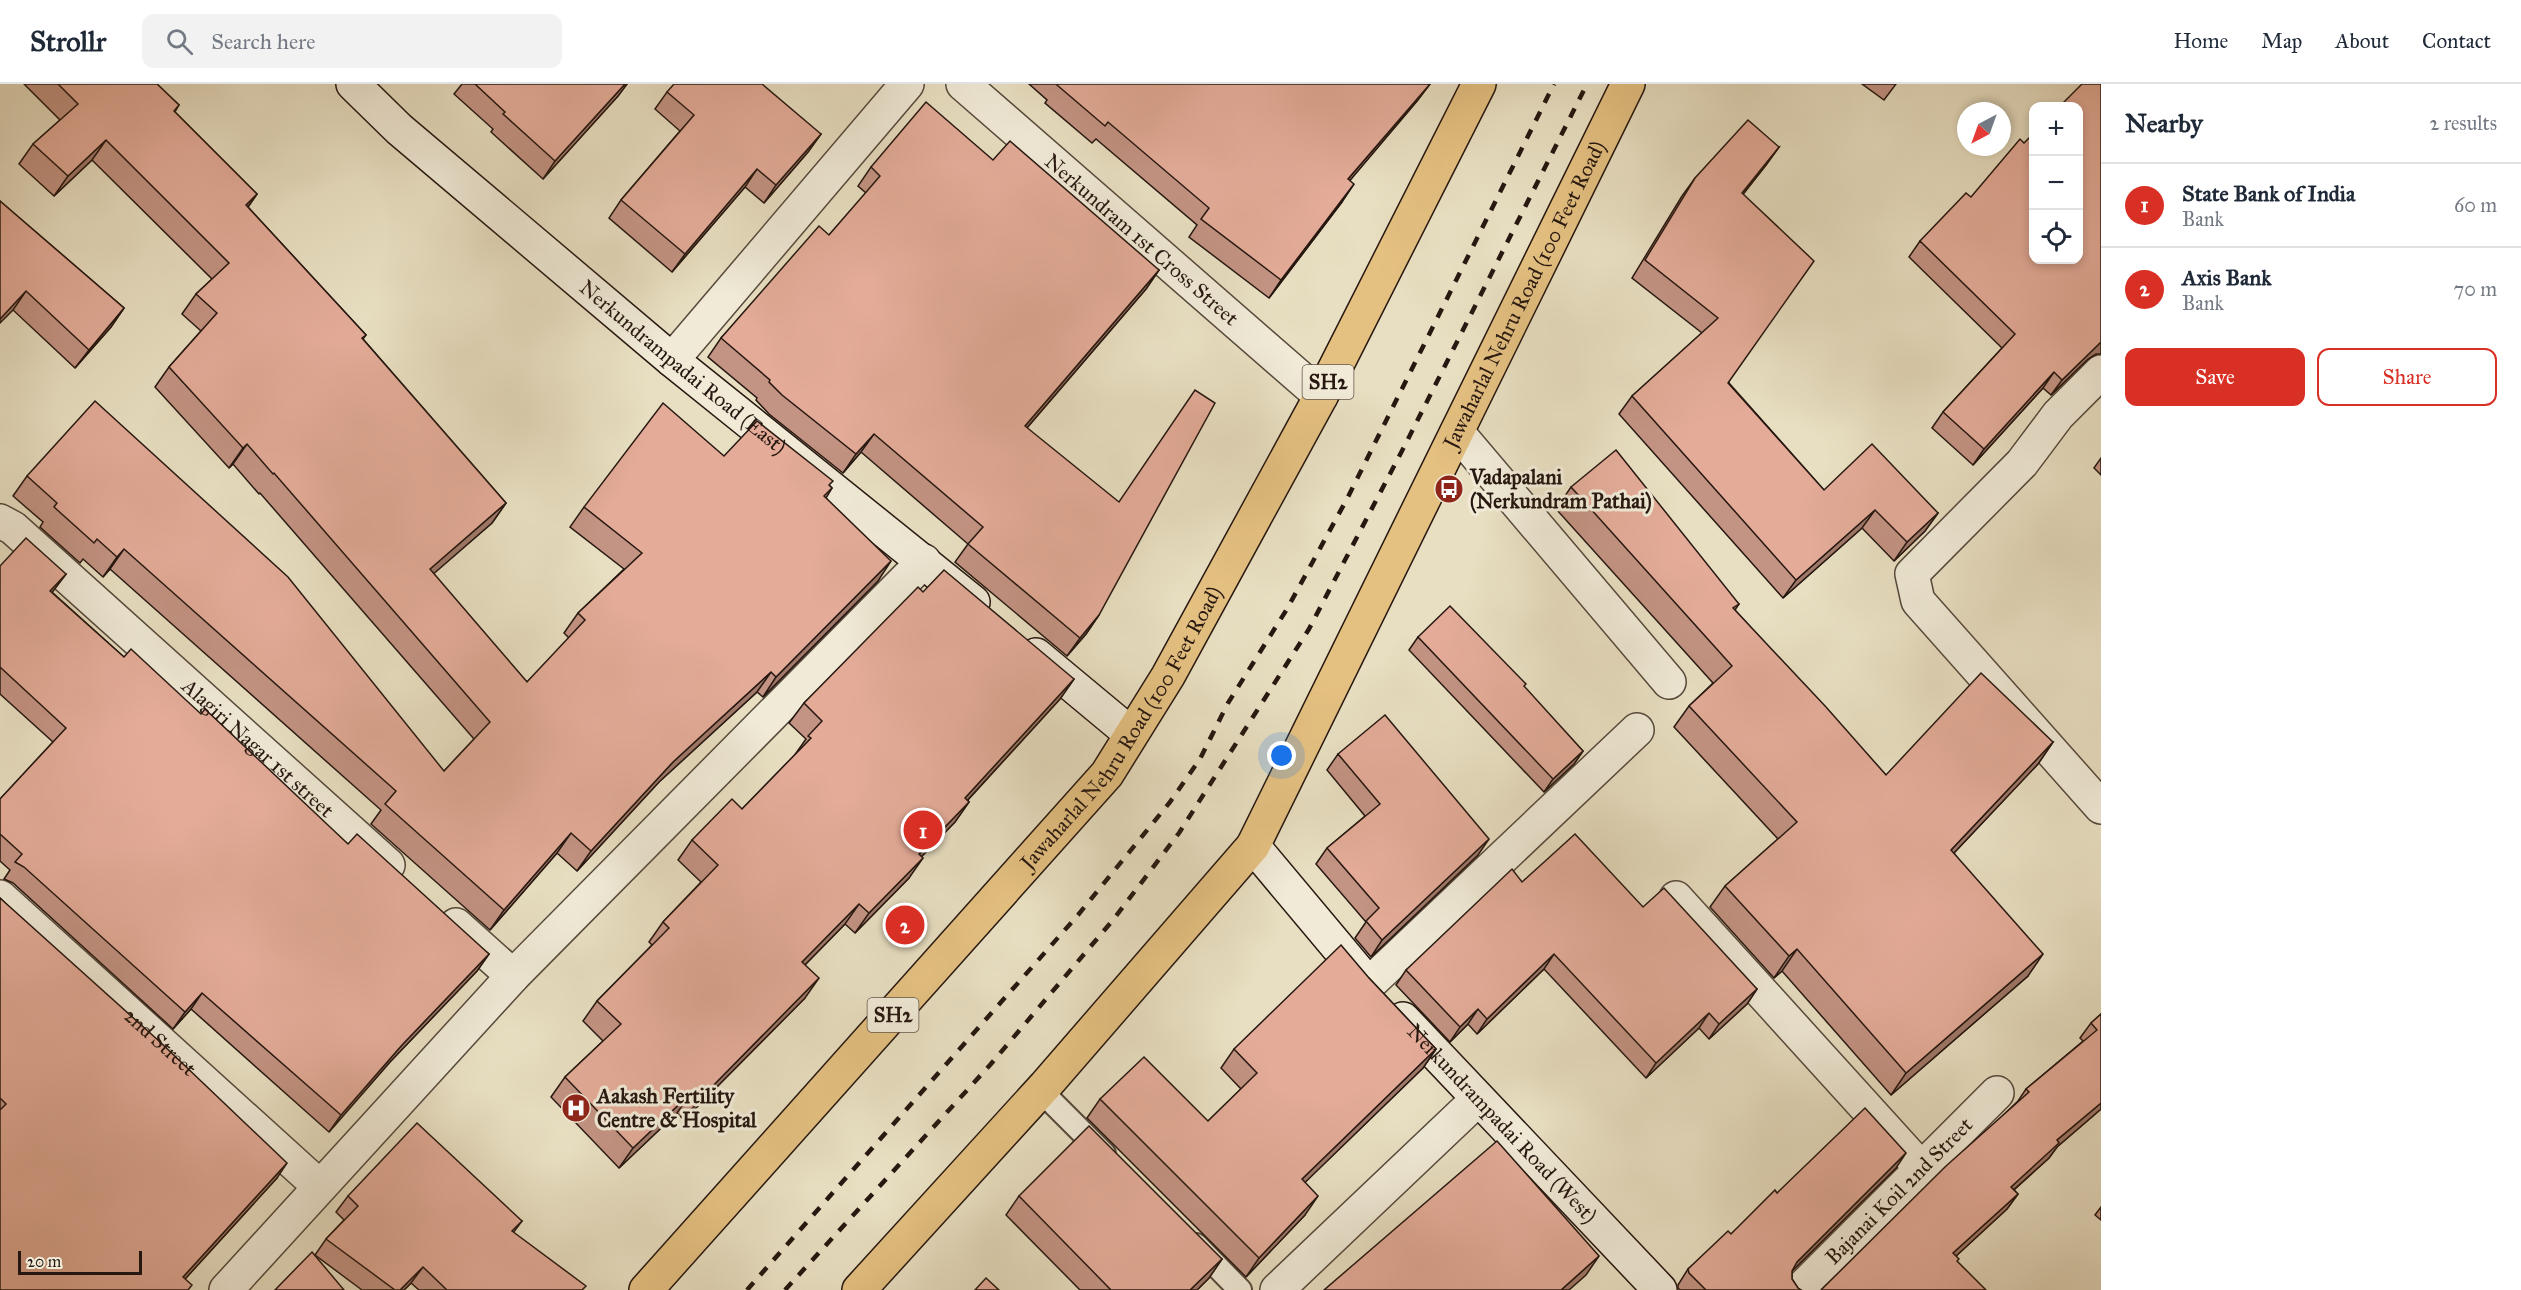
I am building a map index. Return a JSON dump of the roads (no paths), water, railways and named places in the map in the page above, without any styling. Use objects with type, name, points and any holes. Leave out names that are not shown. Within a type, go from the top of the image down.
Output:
[{"type":"main road","name":"Jawaharlal Nehru Road (100 Feet Road)","points":[[646,1290],[1107,774],[1168,676],[1321,396],[1479,84]]},
{"type":"main road","name":"Jawaharlal Nehru Road (100 Feet Road)","points":[[859,1290],[1045,1086],[1253,846],[1628,84]]},
{"type":"street","name":"Nerkundrampadai Road (East)","points":[[353,84],[399,129],[672,360],[924,561],[1131,734]]},
{"type":"street","points":[[672,360],[907,84]]},
{"type":"street","name":"Nerkundram 1st Cross Street","points":[[963,84],[1321,396]]},
{"type":"street","points":[[2101,372],[2058,415],[2022,463],[1912,574],[1918,601],[2101,807]]},
{"type":"street","points":[[1457,432],[1669,682]]},
{"type":"street","name":"Alagiri Nagar 1st street","points":[[0,521],[13,528],[513,976]]},
{"type":"street","points":[[226,1290],[513,976],[924,561]]},
{"type":"street","points":[[1369,984],[1637,730]]},
{"type":"street","name":"Nerkundrampadai Road (West)","points":[[1253,846],[1369,984],[1660,1290]]},
{"type":"street","name":"2nd Street","points":[[0,897],[319,1186]]},
{"type":"street","points":[[1676,898],[1921,1168]]},
{"type":"street","name":"Bajanai Koil 2nd Street","points":[[1800,1290],[1997,1093]]},
{"type":"street","points":[[1277,1290],[1478,1099]]},
{"type":"lane","points":[[1045,1086],[1051,1101],[1117,1167]]},
{"type":"lane","points":[[1182,1232],[1240,1290]]},
{"type":"railway","points":[[747,1290],[1078,915],[1170,802],[1200,759],[1228,703],[1287,609],[1348,497],[1554,84]]},
{"type":"railway","points":[[785,1290],[990,1065],[1113,920],[1179,833],[1309,629],[1404,447],[1587,84]]},
{"type":"place","name":"Vadapalani (Nerkundram Pathai)","points":[[1449,489]]},
{"type":"place","name":"State Bank of India","points":[[923,830]]},
{"type":"place","name":"Axis Bank","points":[[905,925]]},
{"type":"place","name":"Aakash Fertility Centre & Hospital","points":[[576,1108]]}]
